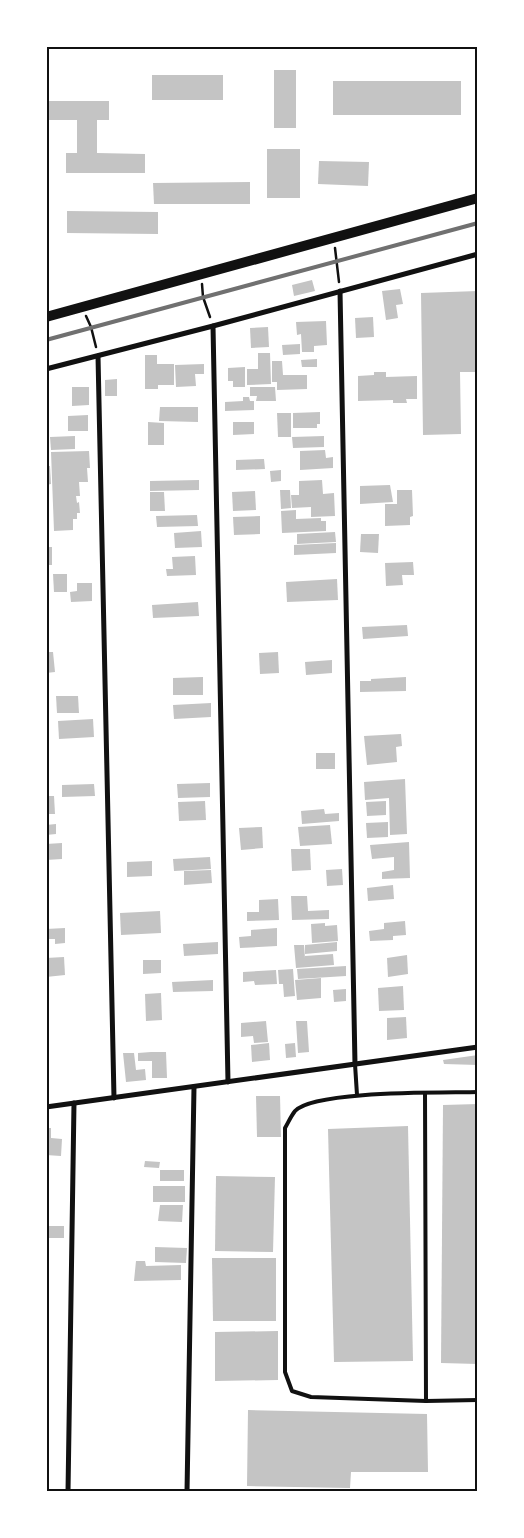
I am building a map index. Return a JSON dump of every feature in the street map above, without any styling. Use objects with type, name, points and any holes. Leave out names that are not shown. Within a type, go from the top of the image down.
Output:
[{"type":"main road","points":[[46,317],[478,198]]},
{"type":"street","points":[[46,369],[478,254]]},
{"type":"street","points":[[340,291],[355,1064]]},
{"type":"street","points":[[213,326],[228,1082]]},
{"type":"street","points":[[98,356],[114,1098]]},
{"type":"street","points":[[46,1107],[478,1047]]},
{"type":"street","points":[[187,1492],[194,1086]]},
{"type":"street","points":[[68,1492],[74,1103]]},
{"type":"lane","points":[[355,1064],[357,1095]]},
{"type":"lane","points":[[478,1092],[357,1095],[310,1103],[295,1111],[285,1128],[286,1372],[292,1390],[311,1398],[426,1401],[478,1400]]},
{"type":"lane","points":[[426,1093],[426,1401]]},
{"type":"path","points":[[334,237],[335,261],[340,291]]},
{"type":"path","points":[[202,274],[203,297],[213,326]]},
{"type":"path","points":[[82,307],[91,327],[98,356]]},
{"type":"building","points":[[48,46],[157,46],[157,49],[48,49]]},
{"type":"building","points":[[274,70],[296,70],[296,128],[274,128]]},
{"type":"building","points":[[152,75],[223,75],[223,100],[152,100]]},
{"type":"building","points":[[333,81],[461,81],[461,115],[333,115]]},
{"type":"building","points":[[46,101],[109,101],[109,120],[97,120],[97,153],[145,154],[145,173],[66,173],[66,153],[77,153],[77,120],[46,120]]},
{"type":"building","points":[[267,149],[300,149],[300,198],[267,198]]},
{"type":"building","points":[[319,161],[369,162],[368,186],[318,184]]},
{"type":"building","points":[[250,182],[250,204],[154,204],[153,183]]},
{"type":"building","points":[[67,211],[158,212],[158,234],[67,233]]},
{"type":"building","points":[[312,280],[315,291],[294,296],[292,285]]},
{"type":"building","points":[[400,289],[403,304],[396,305],[398,318],[386,320],[382,291]]},
{"type":"building","points":[[478,291],[478,372],[460,372],[461,434],[423,435],[421,293]]},
{"type":"building","points":[[373,317],[374,337],[356,338],[355,318]]},
{"type":"building","points":[[326,321],[327,345],[314,346],[314,352],[302,352],[301,334],[297,335],[296,322]]},
{"type":"building","points":[[268,327],[269,347],[251,348],[250,328]]},
{"type":"building","points":[[300,344],[300,354],[283,355],[282,345]]},
{"type":"building","points":[[258,353],[270,353],[271,384],[247,385],[247,369],[258,369]]},
{"type":"building","points":[[145,355],[157,355],[157,364],[174,364],[174,385],[158,385],[158,389],[145,389]]},
{"type":"building","points":[[317,359],[317,367],[302,367],[301,360]]},
{"type":"building","points":[[272,361],[282,361],[283,375],[307,375],[307,389],[277,390],[277,382],[272,382]]},
{"type":"building","points":[[204,364],[204,374],[195,374],[196,386],[176,387],[175,365]]},
{"type":"building","points":[[245,367],[245,387],[233,387],[233,381],[228,381],[228,368]]},
{"type":"building","points":[[374,372],[386,372],[386,377],[417,376],[417,399],[406,399],[407,403],[393,403],[393,400],[358,401],[358,376],[374,375]]},
{"type":"building","points":[[117,379],[117,396],[105,396],[105,380]]},
{"type":"building","points":[[72,387],[89,387],[89,405],[72,406]]},
{"type":"building","points":[[250,387],[275,387],[276,401],[256,401],[257,396],[250,396]]},
{"type":"building","points":[[243,397],[249,397],[250,401],[254,401],[254,410],[225,411],[225,402],[243,401]]},
{"type":"building","points":[[160,407],[198,407],[198,422],[159,421]]},
{"type":"building","points":[[320,412],[320,424],[317,424],[317,428],[293,428],[293,413]]},
{"type":"building","points":[[277,413],[291,413],[291,437],[278,437]]},
{"type":"building","points":[[88,415],[88,431],[68,431],[68,416]]},
{"type":"building","points":[[148,422],[164,423],[164,445],[148,445]]},
{"type":"building","points":[[233,422],[254,422],[254,434],[233,435]]},
{"type":"building","points":[[75,436],[75,449],[51,450],[50,437]]},
{"type":"building","points":[[324,436],[324,447],[293,448],[292,437]]},
{"type":"building","points":[[325,450],[326,458],[333,457],[333,468],[300,470],[300,451]]},
{"type":"building","points":[[89,451],[90,468],[87,468],[88,482],[79,482],[80,496],[76,496],[77,503],[79,502],[80,513],[77,513],[77,519],[73,519],[73,530],[54,531],[51,452]]},
{"type":"building","points":[[264,459],[265,469],[236,470],[236,460]]},
{"type":"building","points":[[46,466],[50,466],[51,484],[46,485]]},
{"type":"building","points":[[281,470],[281,481],[271,482],[270,471]]},
{"type":"building","points":[[199,480],[199,490],[150,491],[150,481]]},
{"type":"building","points":[[322,480],[323,494],[334,493],[335,516],[311,517],[311,507],[292,508],[291,495],[299,495],[299,481]]},
{"type":"building","points":[[390,485],[393,502],[360,504],[360,486]]},
{"type":"building","points":[[280,490],[290,490],[291,508],[281,509]]},
{"type":"building","points":[[397,490],[412,490],[413,516],[410,517],[410,525],[385,526],[385,504],[397,504]]},
{"type":"building","points":[[255,491],[256,510],[233,511],[232,492]]},
{"type":"building","points":[[150,492],[164,492],[165,511],[150,511]]},
{"type":"building","points":[[296,510],[296,519],[321,518],[321,521],[326,521],[326,531],[282,533],[281,511]]},
{"type":"building","points":[[197,515],[198,526],[157,527],[156,516]]},
{"type":"building","points":[[260,516],[260,534],[234,535],[233,517]]},
{"type":"building","points":[[201,531],[202,547],[175,548],[174,533]]},
{"type":"building","points":[[335,532],[336,542],[297,544],[297,534]]},
{"type":"building","points":[[361,534],[379,534],[378,553],[360,552]]},
{"type":"building","points":[[336,543],[336,553],[294,555],[294,545]]},
{"type":"building","points":[[46,547],[52,547],[52,565],[46,565]]},
{"type":"building","points":[[195,556],[196,575],[167,576],[166,569],[173,569],[172,557]]},
{"type":"building","points":[[413,562],[414,575],[402,575],[403,585],[386,586],[385,563]]},
{"type":"building","points":[[53,574],[67,574],[67,592],[54,592]]},
{"type":"building","points":[[337,579],[338,600],[287,602],[286,582]]},
{"type":"building","points":[[77,583],[92,583],[92,601],[71,602],[70,592],[77,591]]},
{"type":"building","points":[[198,602],[199,616],[153,618],[152,605]]},
{"type":"building","points":[[407,625],[408,636],[363,639],[362,627]]},
{"type":"building","points":[[46,652],[53,652],[55,672],[46,673]]},
{"type":"building","points":[[278,652],[279,673],[260,674],[259,653]]},
{"type":"building","points":[[332,660],[332,673],[306,675],[305,662]]},
{"type":"building","points":[[203,677],[203,695],[173,695],[173,678]]},
{"type":"building","points":[[406,677],[406,691],[360,692],[360,681]]},
{"type":"building","points":[[56,696],[78,696],[79,713],[57,713]]},
{"type":"building","points":[[211,703],[211,717],[174,719],[173,705]]},
{"type":"building","points":[[93,719],[94,737],[59,739],[58,721]]},
{"type":"building","points":[[401,734],[402,746],[396,747],[397,762],[367,765],[364,736]]},
{"type":"building","points":[[316,753],[335,753],[335,769],[316,769]]},
{"type":"building","points":[[405,779],[407,834],[390,835],[389,798],[365,800],[364,782]]},
{"type":"building","points":[[210,783],[210,797],[178,798],[177,784]]},
{"type":"building","points":[[94,784],[95,796],[62,797],[62,785]]},
{"type":"building","points":[[46,796],[54,796],[55,814],[46,814]]},
{"type":"building","points":[[205,801],[206,820],[179,821],[178,802]]},
{"type":"building","points":[[386,801],[386,815],[367,816],[366,802]]},
{"type":"building","points":[[324,809],[325,814],[339,813],[339,821],[302,824],[301,811]]},
{"type":"building","points":[[388,822],[388,837],[367,838],[366,823]]},
{"type":"building","points":[[56,824],[56,834],[46,835],[46,825]]},
{"type":"building","points":[[330,825],[332,844],[300,846],[298,827]]},
{"type":"building","points":[[262,827],[263,848],[241,850],[239,828]]},
{"type":"building","points":[[409,842],[410,878],[382,879],[382,872],[394,870],[394,857],[372,859],[370,845]]},
{"type":"building","points":[[62,843],[62,859],[46,860],[46,844]]},
{"type":"building","points":[[291,849],[310,849],[311,870],[292,871]]},
{"type":"building","points":[[210,857],[211,869],[174,871],[173,859]]},
{"type":"building","points":[[152,861],[152,876],[127,877],[127,862]]},
{"type":"building","points":[[342,869],[343,885],[327,886],[326,870]]},
{"type":"building","points":[[211,870],[212,883],[184,885],[184,871]]},
{"type":"building","points":[[393,885],[394,899],[368,901],[367,888]]},
{"type":"building","points":[[291,896],[307,896],[308,911],[329,910],[329,919],[292,920]]},
{"type":"building","points":[[278,899],[279,920],[247,921],[247,912],[259,912],[259,900]]},
{"type":"building","points":[[160,911],[161,933],[121,935],[120,913]]},
{"type":"building","points":[[405,921],[406,935],[393,936],[393,940],[370,941],[369,931],[384,929],[384,923]]},
{"type":"building","points":[[325,923],[325,926],[337,925],[338,941],[312,943],[311,924]]},
{"type":"building","points":[[65,928],[65,943],[55,944],[55,939],[46,939],[46,929]]},
{"type":"building","points":[[277,928],[277,946],[240,948],[239,937],[251,936],[251,930]]},
{"type":"building","points":[[218,942],[218,954],[184,956],[183,944]]},
{"type":"building","points":[[337,942],[337,951],[305,954],[305,945]]},
{"type":"building","points":[[294,945],[304,945],[305,958],[305,956],[333,954],[334,965],[296,968]]},
{"type":"building","points":[[407,955],[408,974],[388,977],[387,958]]},
{"type":"building","points":[[64,957],[65,975],[46,977],[46,958]]},
{"type":"building","points":[[143,960],[161,960],[161,973],[143,974]]},
{"type":"building","points":[[346,966],[346,976],[298,979],[297,969]]},
{"type":"building","points":[[293,969],[295,996],[284,997],[283,984],[279,984],[278,970]]},
{"type":"building","points":[[276,970],[277,984],[255,985],[254,981],[243,982],[243,972]]},
{"type":"building","points":[[321,978],[321,998],[297,1000],[295,980]]},
{"type":"building","points":[[213,980],[213,991],[173,992],[172,982]]},
{"type":"building","points":[[403,986],[404,1010],[379,1011],[378,988]]},
{"type":"building","points":[[346,989],[346,1001],[334,1002],[333,990]]},
{"type":"building","points":[[161,993],[162,1020],[146,1021],[145,994]]},
{"type":"building","points":[[406,1017],[407,1038],[387,1040],[387,1018]]},
{"type":"building","points":[[266,1021],[268,1042],[254,1043],[253,1036],[241,1037],[241,1023]]},
{"type":"building","points":[[296,1021],[307,1021],[309,1052],[298,1053]]},
{"type":"building","points":[[269,1043],[270,1060],[252,1062],[251,1045]]},
{"type":"building","points":[[295,1043],[296,1057],[286,1058],[285,1044]]},
{"type":"building","points":[[166,1052],[167,1078],[152,1078],[152,1061],[138,1061],[138,1053]]},
{"type":"building","points":[[123,1053],[134,1053],[136,1070],[145,1069],[146,1080],[126,1082]]},
{"type":"building","points":[[478,1055],[478,1065],[444,1064],[443,1060]]},
{"type":"building","points":[[256,1096],[280,1096],[281,1137],[257,1137]]},
{"type":"building","points":[[478,1104],[478,1364],[441,1363],[443,1105]]},
{"type":"building","points":[[408,1126],[413,1361],[334,1362],[328,1129]]},
{"type":"building","points":[[46,1128],[51,1128],[51,1138],[62,1139],[61,1156],[46,1155]]},
{"type":"building","points":[[145,1161],[160,1162],[159,1168],[144,1167]]},
{"type":"building","points":[[160,1170],[184,1170],[184,1181],[160,1181]]},
{"type":"building","points":[[216,1176],[275,1177],[273,1252],[215,1251]]},
{"type":"building","points":[[153,1186],[185,1186],[185,1202],[153,1202]]},
{"type":"building","points":[[160,1205],[183,1205],[182,1222],[158,1221]]},
{"type":"building","points":[[46,1226],[64,1226],[64,1238],[46,1238]]},
{"type":"building","points":[[155,1247],[187,1248],[186,1263],[155,1262]]},
{"type":"building","points":[[212,1258],[276,1258],[276,1321],[213,1321]]},
{"type":"building","points":[[136,1261],[145,1261],[146,1266],[181,1265],[181,1280],[134,1281]]},
{"type":"building","points":[[278,1331],[278,1380],[215,1381],[215,1332]]},
{"type":"building","points":[[248,1410],[427,1414],[428,1472],[351,1472],[350,1488],[247,1486]]},
{"type":"railway","points":[[46,340],[478,223]]}]
